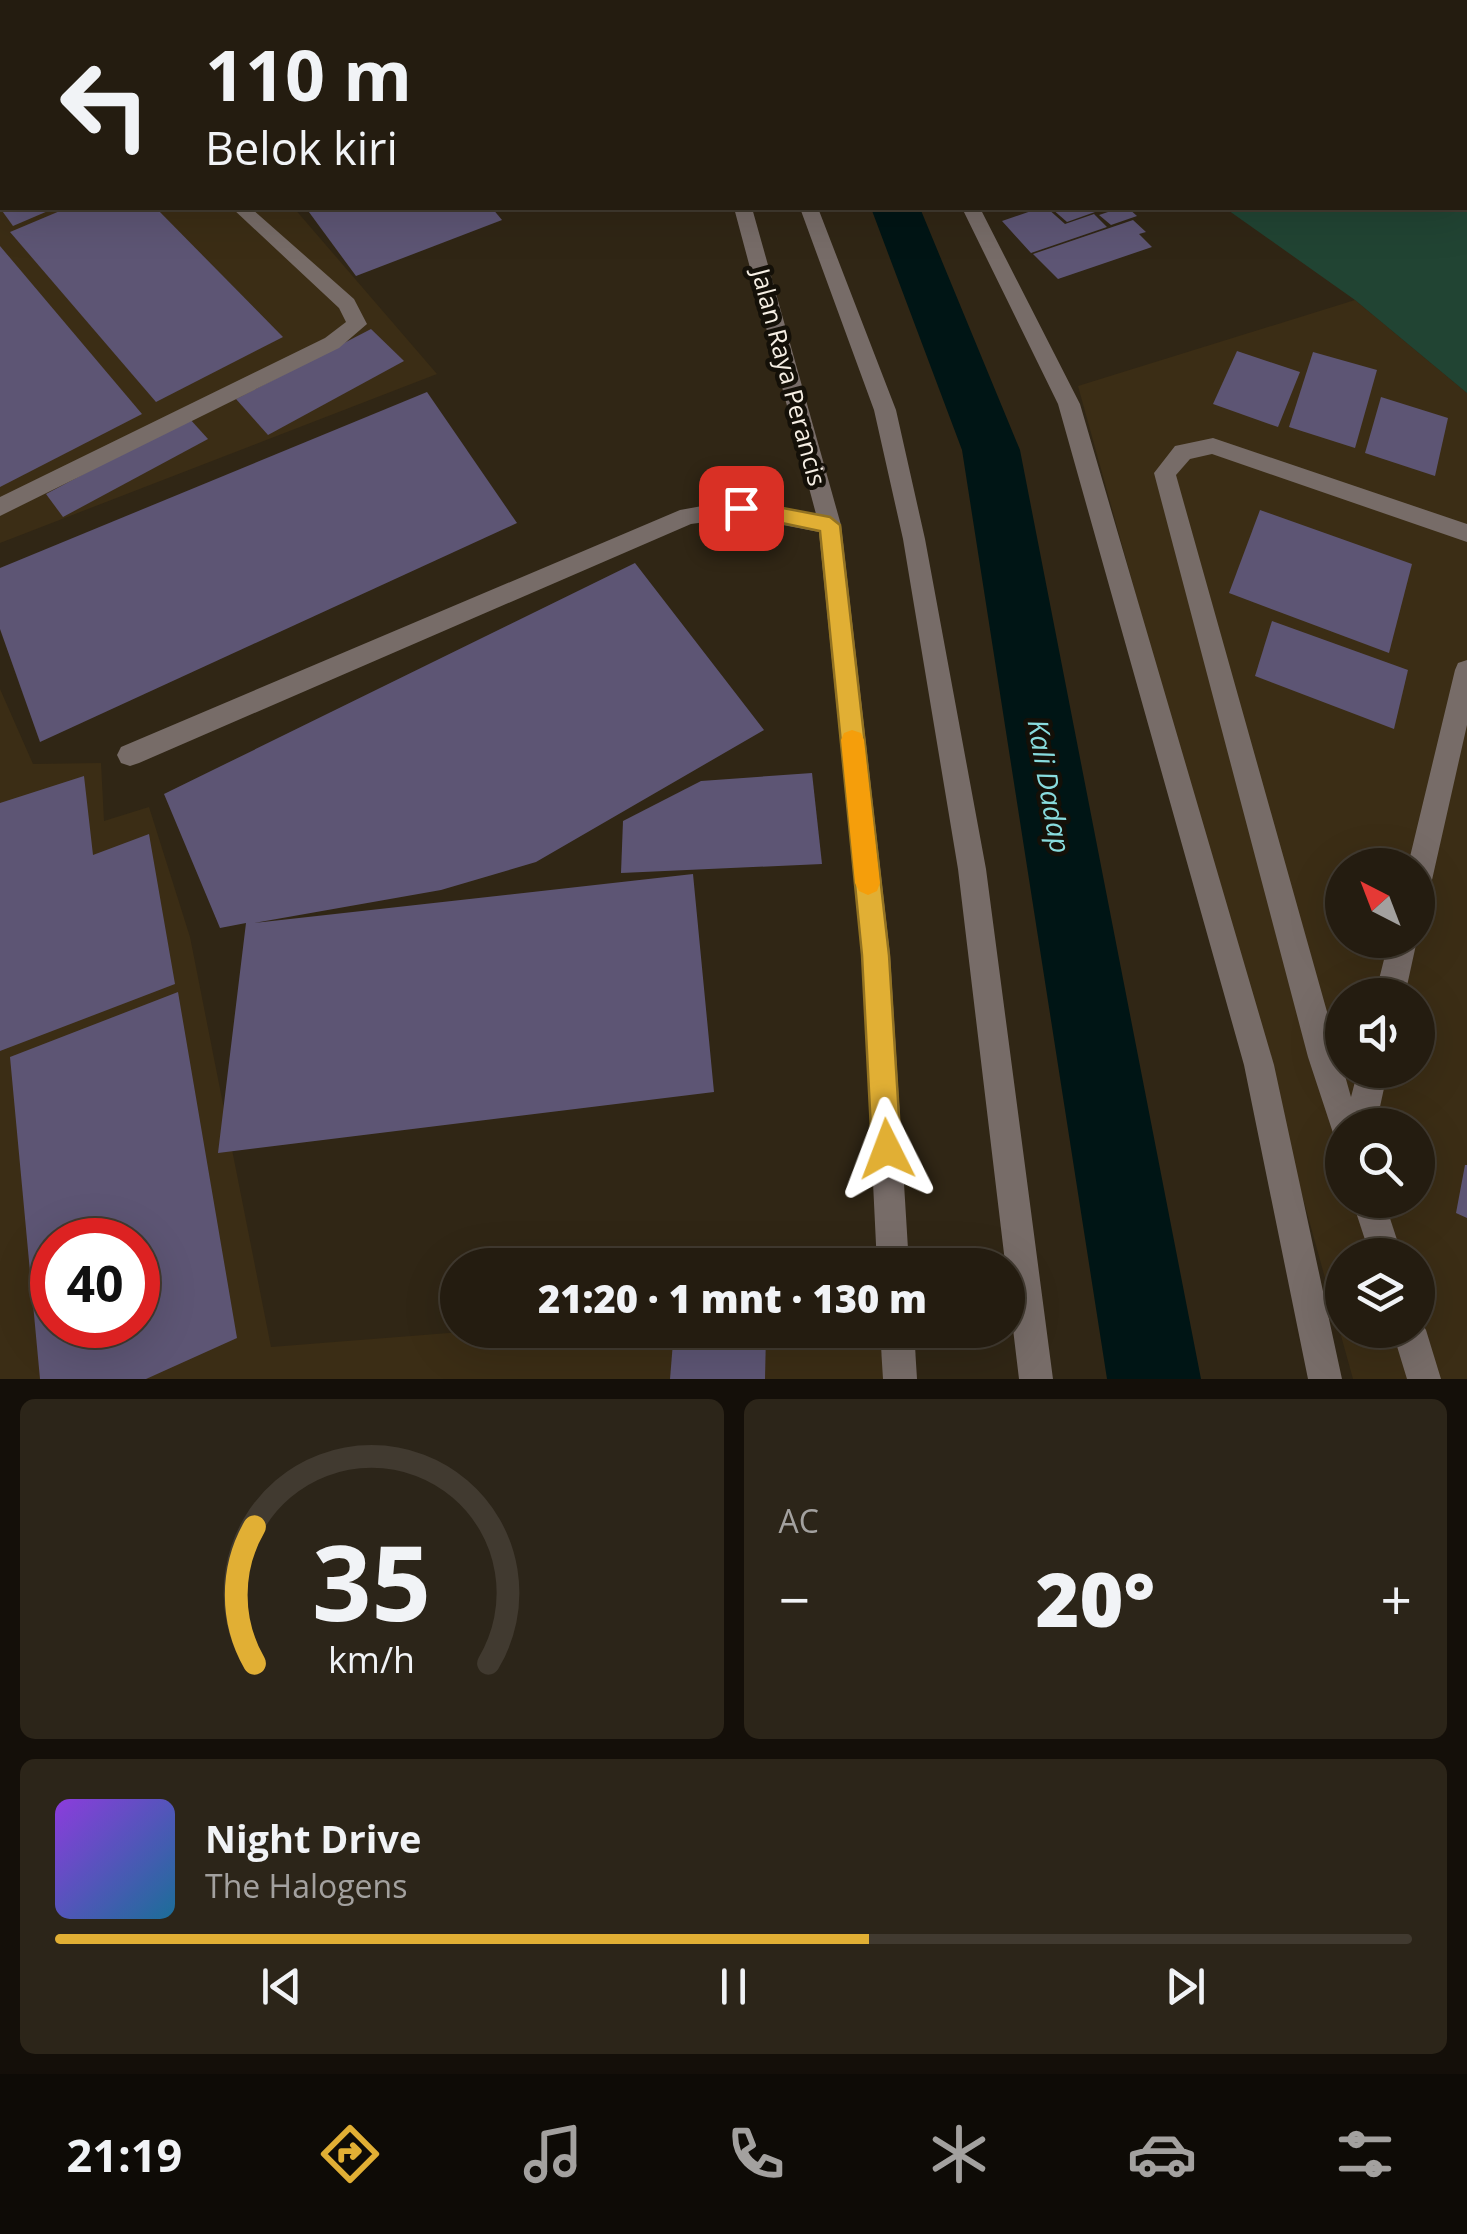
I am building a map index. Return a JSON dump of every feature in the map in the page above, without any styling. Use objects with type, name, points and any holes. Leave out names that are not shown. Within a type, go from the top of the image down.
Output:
[{"type":"street","points":[[0,507],[332,343],[357,324],[346,304],[243,210]]},
{"type":"street","name":"Jalan Raya Perancis","points":[[744,210],[830,525],[876,955],[893,1248]]},
{"type":"street","points":[[810,210],[885,410],[914,539],[972,869],[1036,1379]]},
{"type":"street","points":[[972,210],[1069,404],[1259,1064],[1325,1379]]},
{"type":"street","points":[[1340,1108],[1165,473],[1182,452],[1213,446],[1467,533]]},
{"type":"street","points":[[130,756],[688,516],[741,508],[830,525]]},
{"type":"street","points":[[1425,848],[1467,670]]},
{"type":"street","points":[[898,1348],[900,1379]]},
{"type":"street","points":[[1415,1348],[1424,1379]]},
{"type":"shaded area","points":[[0,210],[296,210],[437,374],[0,543]]},
{"type":"shaded area","points":[[1355,300],[1467,393],[1467,1379],[1353,1379],[1344,1348],[1435,1348],[1435,1238],[1325,1238],[1325,1278],[1078,386]]},
{"type":"shaded area","points":[[0,689],[33,764],[101,763],[104,821],[149,807],[190,937],[271,1347],[440,1334],[440,1348],[914,1348],[916,1379],[0,1379]]},
{"type":"green space","points":[[1228,210],[1467,210],[1467,393],[1355,300]]},
{"type":"building","points":[[1,210],[50,210],[13,226]]},
{"type":"building","points":[[62,210],[158,210],[283,337],[156,402],[10,232]]},
{"type":"building","points":[[307,210],[494,210],[502,220],[356,276]]},
{"type":"building","points":[[1034,210],[1049,210],[1065,224],[1094,214],[1107,227],[1031,253],[1002,221]]},
{"type":"building","points":[[1053,210],[1095,212],[1067,222]]},
{"type":"building","points":[[1130,210],[1137,216],[1111,225],[1099,215]]},
{"type":"building","points":[[1133,220],[1146,232],[1139,234],[1152,247],[1058,279],[1033,254]]},
{"type":"building","points":[[0,246],[142,414],[0,487]]},
{"type":"building","points":[[371,329],[404,361],[268,435],[236,399]]},
{"type":"building","points":[[1237,351],[1300,372],[1278,427],[1213,404]]},
{"type":"building","points":[[1313,352],[1377,370],[1355,448],[1289,427]]},
{"type":"building","points":[[427,392],[517,523],[40,742],[0,629],[0,568]]},
{"type":"building","points":[[1381,397],[1448,418],[1435,476],[1365,453]]},
{"type":"building","points":[[189,418],[208,439],[63,517],[46,494]]},
{"type":"building","points":[[1260,510],[1412,564],[1389,653],[1229,593]]},
{"type":"building","points":[[635,563],[764,730],[536,862],[441,890],[254,923],[693,874],[714,1092],[218,1153],[246,923],[220,928],[164,794]]},
{"type":"building","points":[[1272,621],[1408,670],[1394,729],[1255,676]]},
{"type":"building","points":[[812,773],[822,864],[621,873],[623,821],[701,781]]},
{"type":"building","points":[[84,776],[93,855],[149,834],[175,984],[0,1051],[0,803]]},
{"type":"building","points":[[178,992],[237,1338],[146,1379],[40,1379],[37,1348],[160,1348],[160,1218],[30,1218],[30,1272],[10,1057]]},
{"type":"building","points":[[1467,1165],[1467,1218],[1456,1213]]},
{"type":"building","points":[[673,1348],[766,1348],[765,1379],[670,1379]]},
{"type":"waterway","name":"Kali Dadap","points":[[896,210],[991,450],[1154,1379]]},
{"type":"slow traffic","points":[[852,740],[868,883]]},
{"type":"route","points":[[741,508],[830,525],[876,955],[887,1149]]}]
